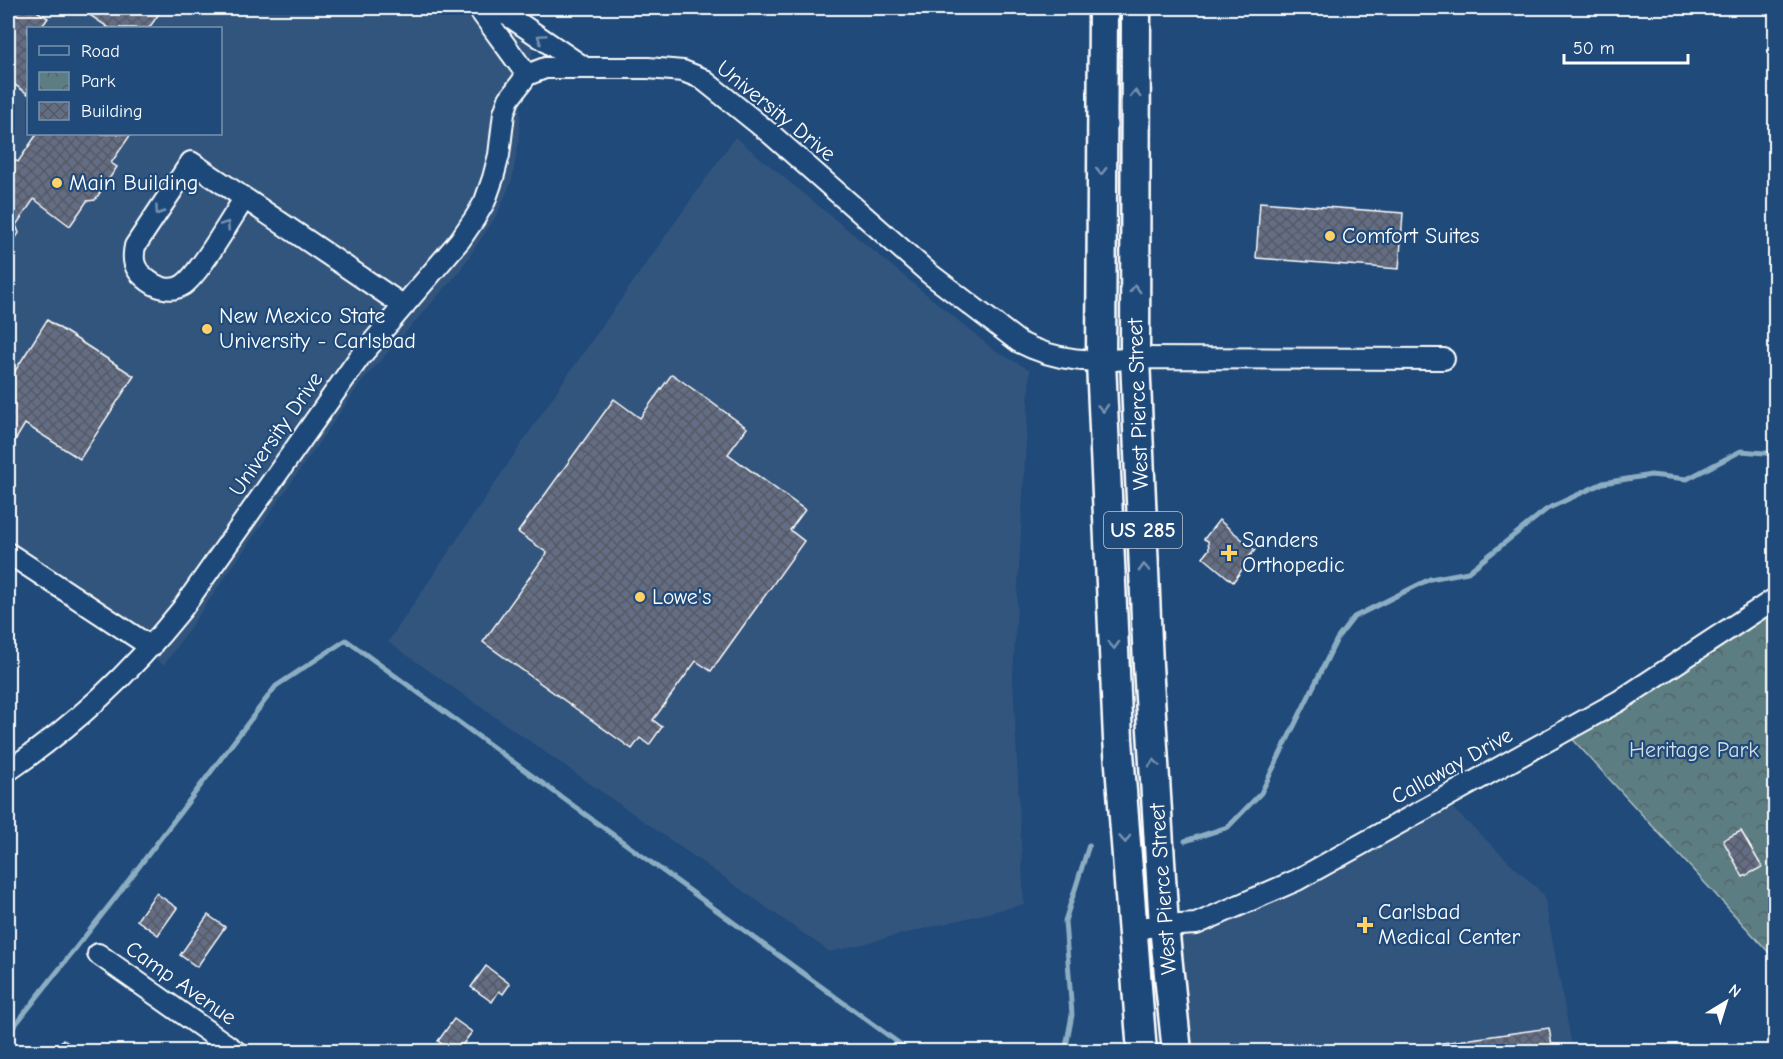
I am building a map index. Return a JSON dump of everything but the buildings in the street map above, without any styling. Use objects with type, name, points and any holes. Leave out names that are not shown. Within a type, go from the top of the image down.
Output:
[{"type":"highway","name":"West Pierce Street","points":[[1103,8],[1101,362],[1118,739],[1142,1052]]},
{"type":"highway","name":"West Pierce Street","points":[[1136,8],[1135,358],[1148,665],[1164,926],[1177,1052]]},
{"type":"highway","points":[[1129,1052],[1137,1004]]},
{"type":"street","points":[[478,8],[527,75]]},
{"type":"street","points":[[497,8],[585,68]]},
{"type":"street","name":"University Drive","points":[[8,771],[101,699],[151,648],[182,609],[359,358],[460,240],[485,201],[499,155],[504,112],[509,99],[527,75],[545,68],[648,68],[683,71],[701,78],[772,135],[930,274],[1019,342],[1052,356],[1101,362],[1135,358],[1444,359]]},
{"type":"street","points":[[244,199],[194,275],[183,286],[171,290],[157,286],[146,280],[136,270],[133,258],[135,246],[191,162],[404,306]]},
{"type":"street","points":[[8,553],[151,648]]},
{"type":"street","name":"Callaway Drive","points":[[1132,928],[1196,924],[1297,880],[1619,700],[1776,598]]},
{"type":"street","name":"Camp Avenue","points":[[98,954],[237,1052]]},
{"type":"shaded area","name":"New Mexico State University - Carlsbad","points":[[8,8],[504,8],[537,28],[525,96],[521,102],[519,140],[512,180],[498,213],[459,272],[360,384],[164,665],[8,563]]},
{"type":"shaded area","points":[[735,137],[994,350],[1030,370],[1013,677],[1024,904],[830,952],[388,642],[567,376]]},
{"type":"shaded area","name":"Carlsbad Medical Center","points":[[1443,799],[1544,895],[1572,1046],[1582,1051],[1177,1051],[1164,926],[1196,924]]},
{"type":"green space","name":"Heritage Park","points":[[1775,598],[1775,959],[1565,731]]},
{"type":"waterway","points":[[1185,841],[1228,827],[1261,793],[1337,639],[1354,617],[1430,579],[1468,572],[1547,509],[1603,483],[1651,475],[1687,479],[1741,451],[1776,454]]},
{"type":"waterway","points":[[8,1034],[116,897],[276,686],[346,640],[911,1052]]},
{"type":"waterway","points":[[1065,1052],[1072,1015],[1065,921],[1089,845]]},
{"type":"place","name":"Main Building","points":[[57,183]]},
{"type":"place","name":"Comfort Suites","points":[[1330,236]]},
{"type":"place","name":"New Mexico State University - Carlsbad","points":[[207,329]]},
{"type":"place","name":"Sanders Orthopedic","points":[[1229,553]]},
{"type":"place","name":"Lowe's","points":[[640,597]]},
{"type":"place","name":"Carlsbad Medical Center","points":[[1365,925]]}]
